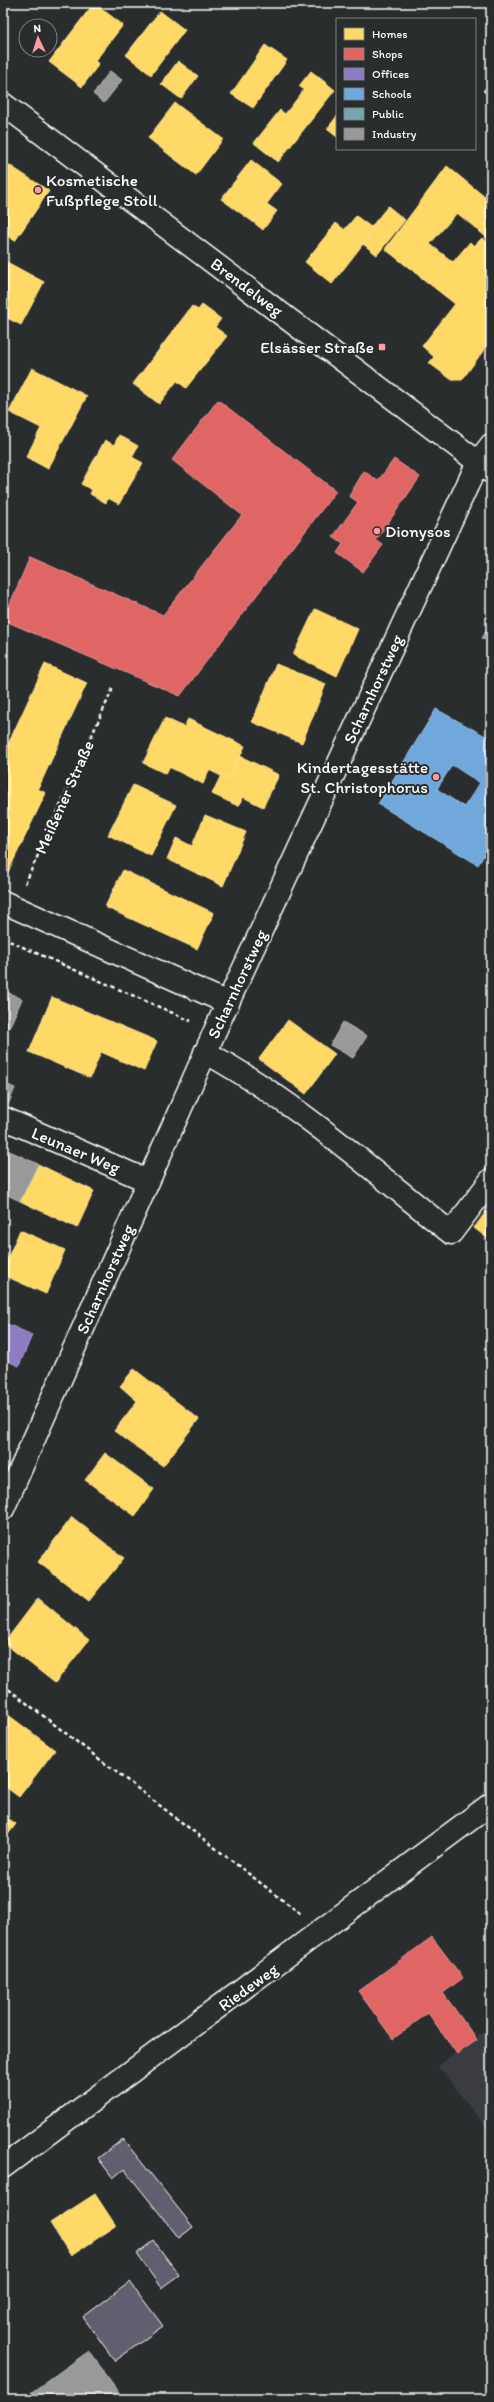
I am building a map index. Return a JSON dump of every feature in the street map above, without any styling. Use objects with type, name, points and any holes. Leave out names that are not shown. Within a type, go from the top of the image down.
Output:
[{"type":"street","name":"Brendelweg","points":[[3,104],[484,467]]},
{"type":"street","name":"Scharnhorstweg","points":[[3,1508],[205,1052],[484,467],[491,445]]},
{"type":"street","points":[[7,908],[228,1003]]},
{"type":"street","points":[[205,1052],[245,1074],[318,1126],[451,1234],[491,1180]]},
{"type":"street","name":"Leunaer Weg","points":[[3,1118],[148,1181]]},
{"type":"street","name":"Riedeweg","points":[[3,2167],[323,1931],[491,1804]]},
{"type":"path","name":"Meißener Straße","points":[[7,908],[114,686]]},
{"type":"path","points":[[3,944],[9,942],[215,1031]]},
{"type":"path","points":[[3,1685],[323,1931]]},
{"type":"shaded area","points":[[491,2026],[491,2134],[438,2066]]},
{"type":"building: Homes","points":[[94,3],[123,25],[95,61],[99,64],[82,87],[49,62],[52,58],[58,58],[58,50]]},
{"type":"building: Homes","points":[[160,11],[185,30],[151,75],[126,55]]},
{"type":"building: Homes","points":[[265,45],[287,60],[253,108],[231,94]]},
{"type":"building: Homes","points":[[178,61],[198,76],[181,99],[161,84]]},
{"type":"building: Homes","points":[[311,71],[335,90],[278,162],[254,143],[280,110],[285,114],[304,90],[299,86]]},
{"type":"building: Homes","points":[[491,81],[491,97],[483,91]]},
{"type":"building: Homes","points":[[175,103],[199,121],[172,157],[148,138]]},
{"type":"building: Homes","points":[[336,117],[336,136],[327,129]]},
{"type":"building: Homes","points":[[199,121],[223,139],[196,175],[172,157]]},
{"type":"building: Homes","points":[[251,160],[282,184],[253,222],[221,199]]},
{"type":"building: Homes","points":[[3,161],[49,191],[15,241],[3,233]]},
{"type":"building: Homes","points":[[447,166],[491,202],[491,241],[457,213],[430,244],[453,262],[470,242],[474,246],[482,238],[491,245],[491,340],[462,380],[452,380],[429,363],[434,357],[422,346],[455,304],[385,249]]},
{"type":"building: Homes","points":[[267,204],[277,211],[263,230],[253,222]]},
{"type":"building: Homes","points":[[388,206],[405,220],[377,255],[363,244],[375,230],[371,227]]},
{"type":"building: Homes","points":[[356,216],[375,230],[363,244],[345,229]]},
{"type":"building: Homes","points":[[336,223],[363,244],[332,284],[305,262]]},
{"type":"building: Homes","points":[[3,260],[44,282],[21,325],[3,316]]},
{"type":"building: Homes","points":[[202,305],[221,319],[215,327],[227,336],[186,388],[177,381],[159,404],[133,384],[192,306],[198,310]]},
{"type":"building: Homes","points":[[32,368],[87,396],[48,469],[26,457],[41,428],[9,412]]},
{"type":"building: Homes","points":[[119,435],[138,446],[132,457],[143,463],[119,504],[108,498],[106,503],[90,494],[92,490],[81,484],[105,440],[114,445]]},
{"type":"building: Homes","points":[[315,609],[358,629],[337,676],[293,655]]},
{"type":"building: Homes","points":[[45,664],[87,683],[38,789],[46,793],[8,872],[3,870],[3,781],[6,774],[3,772],[3,755]]},
{"type":"building: Homes","points":[[276,664],[326,684],[302,743],[252,722]]},
{"type":"building: Homes","points":[[165,718],[184,727],[188,719],[245,746],[229,780],[209,770],[203,784],[169,767],[166,774],[143,763]]},
{"type":"building: Homes","points":[[240,756],[279,775],[263,807],[243,797],[238,806],[212,794],[221,775],[229,780]]},
{"type":"building: Homes","points":[[133,785],[176,805],[151,856],[108,835]]},
{"type":"building: Homes","points":[[205,815],[246,832],[223,886],[167,859],[176,838],[192,846]]},
{"type":"building: Homes","points":[[123,870],[214,913],[197,949],[105,907]]},
{"type":"building: Homes","points":[[52,997],[157,1041],[144,1071],[101,1052],[90,1078],[29,1052]]},
{"type":"building: Homes","points":[[288,1020],[335,1054],[306,1094],[259,1059]]},
{"type":"building: Homes","points":[[38,1164],[94,1191],[77,1228],[20,1201]]},
{"type":"building: Homes","points":[[491,1205],[491,1241],[474,1228]]},
{"type":"building: Homes","points":[[20,1230],[65,1250],[46,1294],[3,1275],[3,1269]]},
{"type":"building: Homes","points":[[134,1369],[199,1419],[163,1466],[114,1431],[137,1401],[120,1386]]},
{"type":"building: Homes","points":[[105,1453],[154,1489],[135,1516],[85,1480]]},
{"type":"building: Homes","points":[[72,1517],[124,1558],[89,1601],[38,1562]]},
{"type":"building: Homes","points":[[38,1598],[89,1640],[55,1683],[4,1643]]},
{"type":"building: Homes","points":[[3,1711],[55,1750],[19,1797],[3,1785]]},
{"type":"building: Homes","points":[[3,1815],[16,1824],[3,1841]]},
{"type":"building: Homes","points":[[95,2194],[116,2226],[71,2256],[50,2223]]},
{"type":"building: Shops","points":[[218,400],[336,491],[180,696],[3,620],[30,557],[163,615],[242,515],[172,460]]},
{"type":"building: Shops","points":[[394,459],[420,477],[376,540],[383,545],[363,572],[337,553],[343,544],[333,537],[358,502],[349,496],[364,471],[378,481]]},
{"type":"building: Shops","points":[[432,1937],[463,1978],[443,1993],[477,2040],[457,2054],[428,2013],[393,2039],[358,1991]]},
{"type":"building: Offices","points":[[3,1322],[32,1335],[19,1366],[3,1359]]},
{"type":"building: Schools","points":[[436,709],[491,739],[491,844],[478,865],[378,804]],"holes":[[[452,765],[480,783],[464,807],[437,789]]]},
{"type":"building: Public","points":[[491,624],[491,643],[482,638]]},
{"type":"building: Industry","points":[[110,71],[122,80],[104,103],[93,94]]},
{"type":"building: Industry","points":[[3,990],[22,999],[9,1028],[3,1025]]},
{"type":"building: Industry","points":[[343,1022],[367,1036],[353,1058],[330,1045]]},
{"type":"building: Industry","points":[[3,1083],[15,1088],[6,1110],[3,1109]]},
{"type":"building: Industry","points":[[3,1148],[38,1164],[20,1201],[3,1193]]},
{"type":"building: Industry","points":[[89,2351],[121,2395],[115,2399],[22,2399]]},
{"type":"building: Other","points":[[123,2139],[193,2227],[179,2238],[124,2169],[113,2178],[98,2158]]},
{"type":"building: Other","points":[[154,2241],[179,2275],[161,2288],[137,2254]]},
{"type":"building: Other","points":[[130,2282],[163,2326],[115,2361],[83,2317]]},
{"type":"place","name":"Kosmetische Fußpflege Stoll","points":[[38,190]]},
{"type":"place","name":"Elsässer Straße","points":[[382,347]]},
{"type":"place","name":"Dionysos","points":[[377,531]]},
{"type":"place","name":"Kindertagesstätte St. Christophorus","points":[[436,777]]}]
